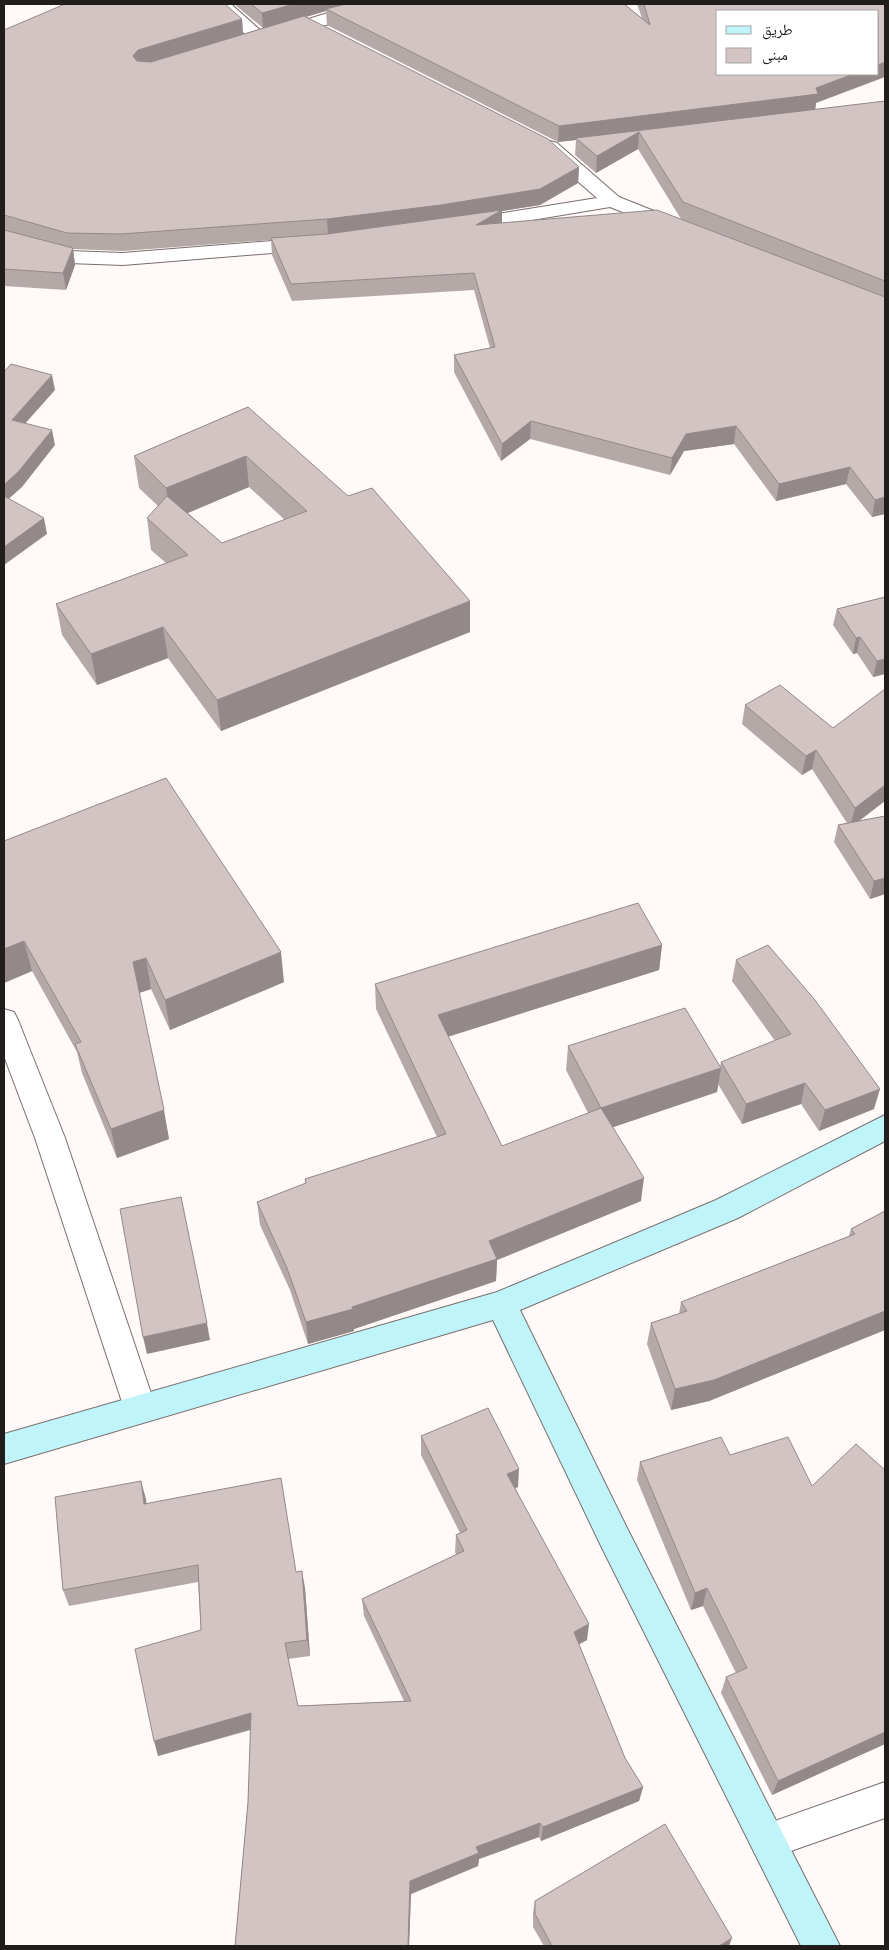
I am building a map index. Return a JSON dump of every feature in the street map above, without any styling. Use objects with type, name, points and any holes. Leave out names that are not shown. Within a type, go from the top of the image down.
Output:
[{"type":"main road","points":[[4,1449],[501,1304],[728,1209],[885,1127]]},
{"type":"main road","points":[[501,1304],[614,1537],[821,1946]]},
{"type":"street","points":[[221,4],[261,39]]},
{"type":"street","points":[[244,44],[374,4]]},
{"type":"street","points":[[308,25],[335,38]]},
{"type":"street","points":[[537,141],[555,150],[612,201],[685,230]]},
{"type":"street","points":[[555,150],[574,148]]},
{"type":"street","points":[[451,228],[612,201]]},
{"type":"street","points":[[4,238],[68,257],[124,259],[328,243]]},
{"type":"street","points":[[4,1020],[50,1138],[140,1408]]},
{"type":"street","points":[[768,1841],[885,1800]]},
{"type":"building","points":[[65,4],[225,4],[242,19],[138,50],[133,56],[137,61],[151,62],[304,16],[548,139],[579,167],[540,189],[441,205],[327,219],[121,234],[67,233],[4,215],[4,30]]},
{"type":"building","points":[[251,4],[294,4],[262,13]]},
{"type":"building","points":[[346,4],[624,4],[650,25],[644,4],[885,4],[885,62],[879,65],[879,10],[716,10],[716,75],[850,75],[816,88],[818,94],[559,126],[326,9]]},
{"type":"building","points":[[885,101],[885,281],[683,202],[639,132],[597,156],[576,138]]},
{"type":"building","points":[[502,210],[476,225],[657,210],[885,297],[885,497],[875,500],[850,467],[779,484],[736,426],[686,434],[672,458],[531,421],[502,444],[454,355],[495,347],[474,273],[291,284],[271,238],[327,234]]},
{"type":"building","points":[[4,230],[73,248],[63,273],[4,269]]},
{"type":"building","points":[[11,364],[52,375],[12,420],[52,430],[19,471],[4,485],[4,372]]},
{"type":"building","points":[[248,407],[348,496],[372,488],[470,601],[217,700],[163,627],[91,654],[56,604],[188,555],[147,518],[167,496],[222,543],[307,511],[246,456],[166,488],[134,456]]},
{"type":"building","points":[[4,496],[44,518],[4,547]]},
{"type":"building","points":[[885,597],[885,659],[877,661],[860,637],[856,638],[837,609]]},
{"type":"building","points":[[780,685],[833,728],[885,689],[885,785],[855,808],[816,750],[806,756],[745,705]]},
{"type":"building","points":[[166,778],[281,952],[165,1000],[146,958],[133,962],[164,1110],[111,1129],[75,1044],[81,1042],[24,941],[4,949],[4,841]]},
{"type":"building","points":[[885,816],[885,878],[874,881],[838,825]]},
{"type":"building","points":[[638,903],[662,945],[438,1015],[502,1146],[601,1108],[644,1178],[489,1241],[497,1259],[352,1307],[353,1309],[306,1322],[287,1268],[257,1202],[306,1183],[305,1179],[446,1134],[375,984]]},
{"type":"building","points":[[768,945],[815,1000],[880,1089],[825,1110],[805,1083],[746,1104],[721,1062],[791,1034],[736,960]]},
{"type":"building","points":[[685,1008],[721,1068],[601,1108],[568,1046]]},
{"type":"building","points":[[181,1197],[207,1323],[143,1337],[120,1209]]},
{"type":"building","points":[[885,1211],[885,1311],[714,1380],[675,1389],[651,1323],[687,1311],[681,1302],[855,1234],[851,1229]]},
{"type":"building","points":[[488,1408],[519,1469],[507,1474],[589,1624],[574,1632],[625,1758],[643,1787],[543,1827],[540,1823],[476,1847],[479,1853],[410,1881],[408,1946],[235,1946],[248,1802],[251,1713],[154,1741],[135,1649],[201,1630],[198,1565],[63,1590],[55,1497],[141,1481],[144,1504],[281,1478],[296,1572],[302,1571],[307,1640],[285,1643],[298,1706],[411,1701],[362,1599],[464,1551],[456,1535],[467,1530],[421,1436]]},
{"type":"building","points":[[721,1437],[730,1455],[788,1437],[812,1486],[856,1444],[885,1470],[885,1732],[778,1781],[726,1677],[747,1668],[707,1588],[695,1593],[640,1462]]},
{"type":"building","points":[[665,1824],[732,1938],[719,1946],[552,1946],[535,1914],[535,1901]]}]
